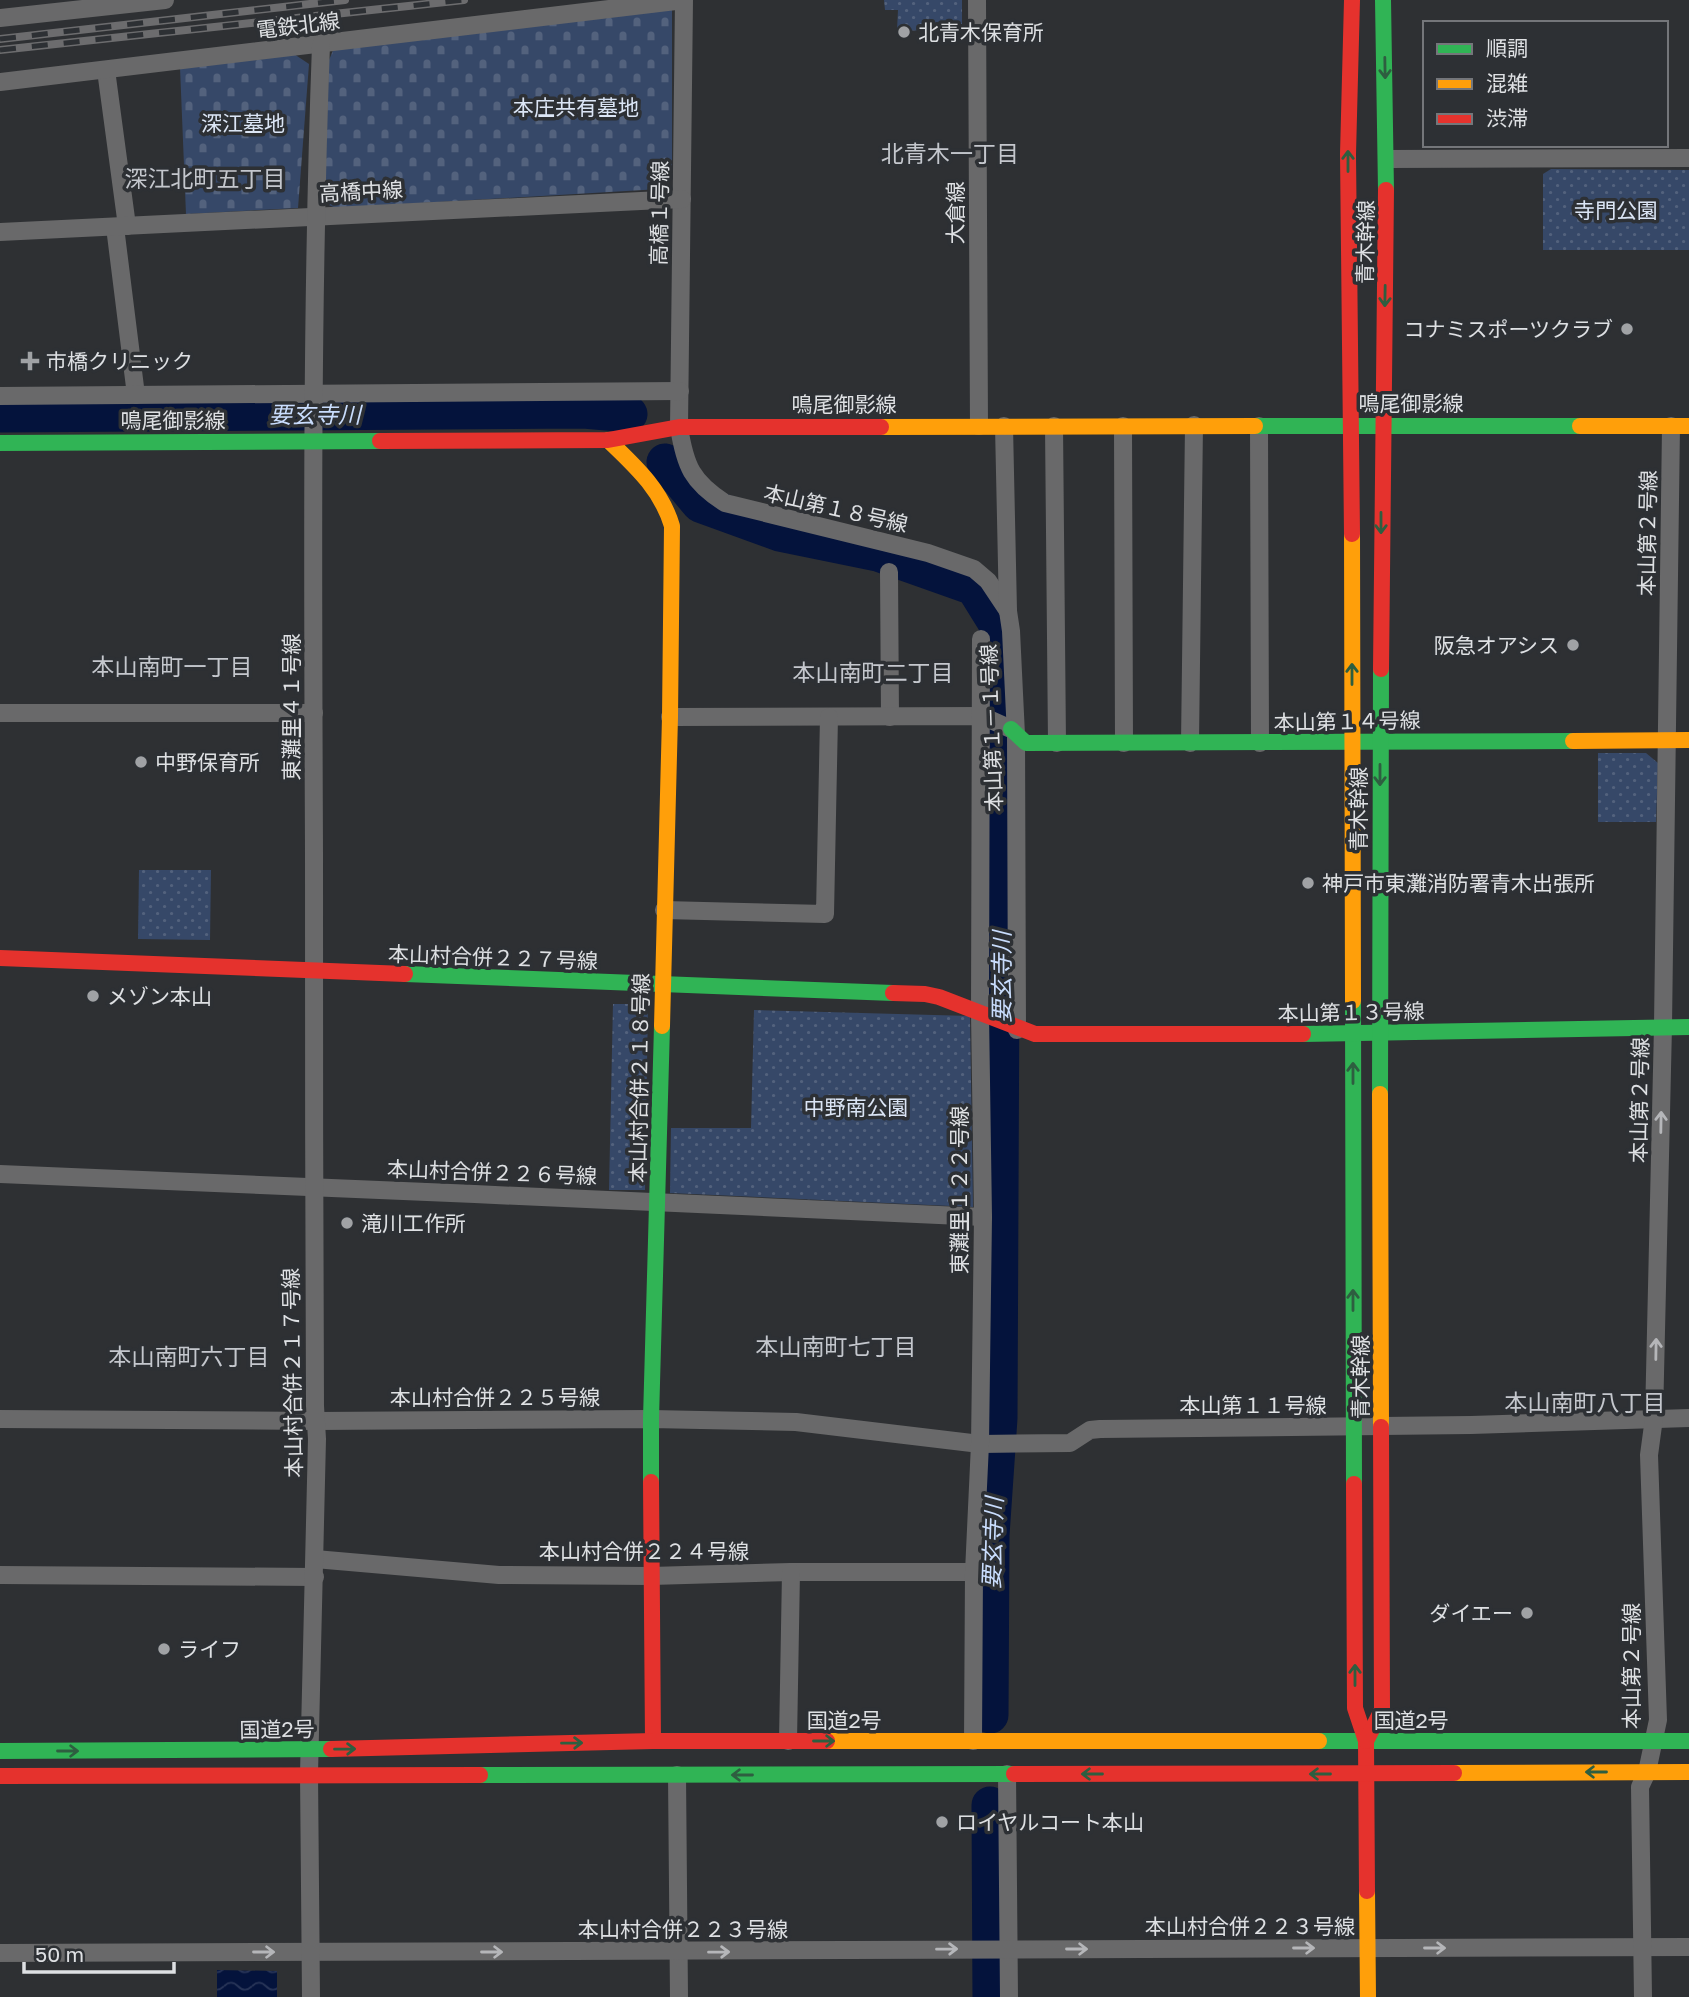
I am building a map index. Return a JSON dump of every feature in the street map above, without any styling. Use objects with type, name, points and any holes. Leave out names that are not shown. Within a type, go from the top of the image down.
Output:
[{"type":"main road","name":"青木幹線","points":[[1352,0],[1348,155],[1352,425],[1355,1708],[1366,1741],[1368,1997]]},
{"type":"main road","name":"青木幹線","points":[[1366,1741],[1382,1710],[1378,1034],[1382,425],[1387,159],[1383,0]]},
{"type":"main road","name":"鳴尾御影線","points":[[0,443],[608,440],[680,427],[1680,426]]},
{"type":"main road","name":"本山村合併２１８号線","points":[[608,440],[650,481],[668,506],[672,526],[670,718],[651,1419],[653,1741]]},
{"type":"main road","name":"本山第１４号線","points":[[1014,732],[1026,743],[1689,740]]},
{"type":"main road","name":"本山村合併２２７号線","points":[[0,958],[925,994],[946,998],[984,1016]]},
{"type":"main road","name":"本山第１３号線","points":[[984,1016],[1035,1034],[1378,1034],[1689,1027]]},
{"type":"main road","name":"国道2号","points":[[0,1751],[310,1749],[653,1741],[1689,1741]]},
{"type":"main road","points":[[0,1776],[1689,1772]]},
{"type":"street","points":[[0,18],[165,0]]},
{"type":"street","name":"電鉄北線","points":[[0,82],[684,0]]},
{"type":"street","name":"高橋１号線","points":[[680,427],[684,0]]},
{"type":"street","name":"大倉線","points":[[977,0],[979,426]]},
{"type":"street","name":"東灘里４１号線","points":[[315,970],[313,397],[315,216],[321,45]]},
{"type":"street","points":[[106,70],[136,395]]},
{"type":"street","points":[[1387,159],[1689,158]]},
{"type":"street","name":"高橋中線","points":[[0,232],[682,199]]},
{"type":"street","name":"鳴尾御影線","points":[[0,396],[313,397],[680,391]]},
{"type":"street","points":[[1190,743],[1194,425]]},
{"type":"street","points":[[1259,425],[1261,743]]},
{"type":"street","name":"本山第１－１号線","points":[[1004,426],[1007,611],[1011,631],[1014,732],[1015,1029]]},
{"type":"street","points":[[1054,426],[1057,743]]},
{"type":"street","points":[[1123,426],[1124,743]]},
{"type":"street","name":"本山第２号線","points":[[1643,1997],[1640,1787],[1647,1772],[1658,1720],[1649,1455],[1654,1418],[1667,740],[1680,426]]},
{"type":"street","name":"本山第１８号線","points":[[680,427],[683,453],[691,471],[705,490],[725,503],[928,553],[974,569],[988,581],[1007,611]]},
{"type":"street","points":[[889,572],[890,717]]},
{"type":"street","name":"東灘里１２２号線","points":[[973,1741],[974,1572],[984,1444],[984,718],[981,639]]},
{"type":"street","points":[[0,713],[314,713]]},
{"type":"street","points":[[664,909],[825,914],[829,717]]},
{"type":"street","points":[[670,718],[984,718],[1014,732]]},
{"type":"street","name":"本山村合併２１７号線","points":[[311,1997],[309,1774],[315,1577],[315,970]]},
{"type":"street","name":"本山村合併２２６号線","points":[[0,1174],[657,1200],[983,1217]]},
{"type":"street","name":"本山第１１号線","points":[[984,1444],[1070,1443],[1090,1430],[1100,1429],[1382,1427],[1689,1418]]},
{"type":"street","name":"本山村合併２２５号線","points":[[0,1419],[651,1419],[796,1422],[984,1444]]},
{"type":"street","name":"本山村合併２２４号線","points":[[315,1559],[499,1574],[651,1576],[791,1572],[974,1572]]},
{"type":"street","points":[[788,1741],[791,1572]]},
{"type":"street","points":[[0,1575],[315,1577]]},
{"type":"street","points":[[1007,1774],[1009,1997]]},
{"type":"street","points":[[677,1775],[679,1997]]},
{"type":"street","name":"本山村合併２２３号線","points":[[0,1953],[1689,1947]]},
{"type":"green space","points":[[884,0],[962,0],[962,32],[897,30],[898,10],[885,10]]},
{"type":"green space","name":"本庄共有墓地","points":[[672,9],[672,169],[660,189],[336,208],[324,203],[329,60],[334,48]]},
{"type":"green space","name":"深江墓地","points":[[294,54],[309,64],[298,208],[186,214],[180,67]]},
{"type":"green space","name":"寺門公園","points":[[1551,169],[1689,170],[1689,250],[1543,250],[1543,174]]},
{"type":"green space","points":[[1598,753],[1646,753],[1658,763],[1656,822],[1598,822]]},
{"type":"green space","points":[[139,870],[211,870],[210,940],[138,939]]},
{"type":"green space","points":[[613,1004],[648,1004],[645,1190],[609,1190]]},
{"type":"green space","name":"中野南公園","points":[[754,1010],[970,1016],[973,1207],[670,1193],[671,1128],[751,1128]]},
{"type":"water","points":[[217,1970],[277,1971],[277,1997],[217,1997]]},
{"type":"waterway","name":"要玄寺川","points":[[0,414],[584,410],[629,414]]},
{"type":"waterway","name":"要玄寺川","points":[[665,462],[700,504],[780,533],[878,553],[974,587],[997,624],[1002,747],[999,1418],[991,1535],[990,1715]]},
{"type":"waterway","name":"要玄寺川","points":[[990,1805],[991,1997]]},
{"type":"railway","points":[[0,39],[345,0]]},
{"type":"railway","points":[[0,50],[464,0]]},
{"type":"traffic: fast","points":[[1383,0],[1386,190]]},
{"type":"traffic: fast","points":[[1255,426],[1580,426]]},
{"type":"traffic: fast","points":[[0,443],[380,441]]},
{"type":"traffic: fast","points":[[1380,1094],[1381,669]]},
{"type":"traffic: fast","points":[[1011,729],[1026,743],[1573,741]]},
{"type":"traffic: fast","points":[[405,974],[893,993]]},
{"type":"traffic: fast","points":[[1353,1001],[1354,1484]]},
{"type":"traffic: fast","points":[[651,1482],[662,1026]]},
{"type":"traffic: fast","points":[[1303,1034],[1689,1027]]},
{"type":"traffic: fast","points":[[1319,1741],[1689,1741]]},
{"type":"traffic: fast","points":[[0,1751],[331,1749]]},
{"type":"traffic: fast","points":[[480,1775],[1014,1774]]},
{"type":"traffic: slow","points":[[881,427],[1255,426]]},
{"type":"traffic: slow","points":[[1580,426],[1689,426]]},
{"type":"traffic: slow","points":[[608,440],[654,489],[672,526],[662,1026]]},
{"type":"traffic: slow","points":[[1352,534],[1353,1001]]},
{"type":"traffic: slow","points":[[1573,741],[1689,740]]},
{"type":"traffic: slow","points":[[1380,1094],[1381,1427]]},
{"type":"traffic: slow","points":[[827,1741],[1319,1741]]},
{"type":"traffic: slow","points":[[1454,1773],[1689,1772]]},
{"type":"traffic: slow","points":[[1367,1891],[1368,1997]]},
{"type":"traffic: jam","points":[[1352,0],[1348,154],[1352,534]]},
{"type":"traffic: jam","points":[[1381,669],[1386,190]]},
{"type":"traffic: jam","points":[[380,441],[608,440],[679,427],[881,427]]},
{"type":"traffic: jam","points":[[0,958],[405,974]]},
{"type":"traffic: jam","points":[[893,993],[939,997],[1035,1034],[1303,1034]]},
{"type":"traffic: jam","points":[[1366,1741],[1382,1710],[1381,1427]]},
{"type":"traffic: jam","points":[[651,1482],[653,1741]]},
{"type":"traffic: jam","points":[[1354,1484],[1355,1708],[1366,1741],[1367,1891]]},
{"type":"traffic: jam","points":[[331,1749],[653,1741],[827,1741]]},
{"type":"traffic: jam","points":[[1014,1774],[1454,1773]]},
{"type":"traffic: jam","points":[[0,1776],[480,1775]]},
{"type":"place","name":"北青木保育所","points":[[904,32]]},
{"type":"place","name":"コナミスポーツクラブ","points":[[1627,329]]},
{"type":"place","name":"市橋クリニック","points":[[30,361]]},
{"type":"place","name":"阪急オアシス","points":[[1573,645]]},
{"type":"place","name":"中野保育所","points":[[141,762]]},
{"type":"place","name":"神戸市東灘消防署青木出張所","points":[[1308,883]]},
{"type":"place","name":"メゾン本山","points":[[93,996]]},
{"type":"place","name":"滝川工作所","points":[[347,1223]]},
{"type":"place","name":"ダイエー","points":[[1527,1613]]},
{"type":"place","name":"ライフ","points":[[164,1649]]},
{"type":"place","name":"ロイヤルコート本山","points":[[942,1822]]},
{"type":"district","name":"北青木一丁目","points":[[950,153]]},
{"type":"district","name":"深江北町五丁目","points":[[205,178]]},
{"type":"district","name":"本山南町一丁目","points":[[172,666]]},
{"type":"district","name":"本山南町二丁目","points":[[873,672]]},
{"type":"district","name":"本山南町七丁目","points":[[836,1346]]},
{"type":"district","name":"本山南町六丁目","points":[[189,1356]]},
{"type":"district","name":"本山南町八丁目","points":[[1585,1402]]}]
